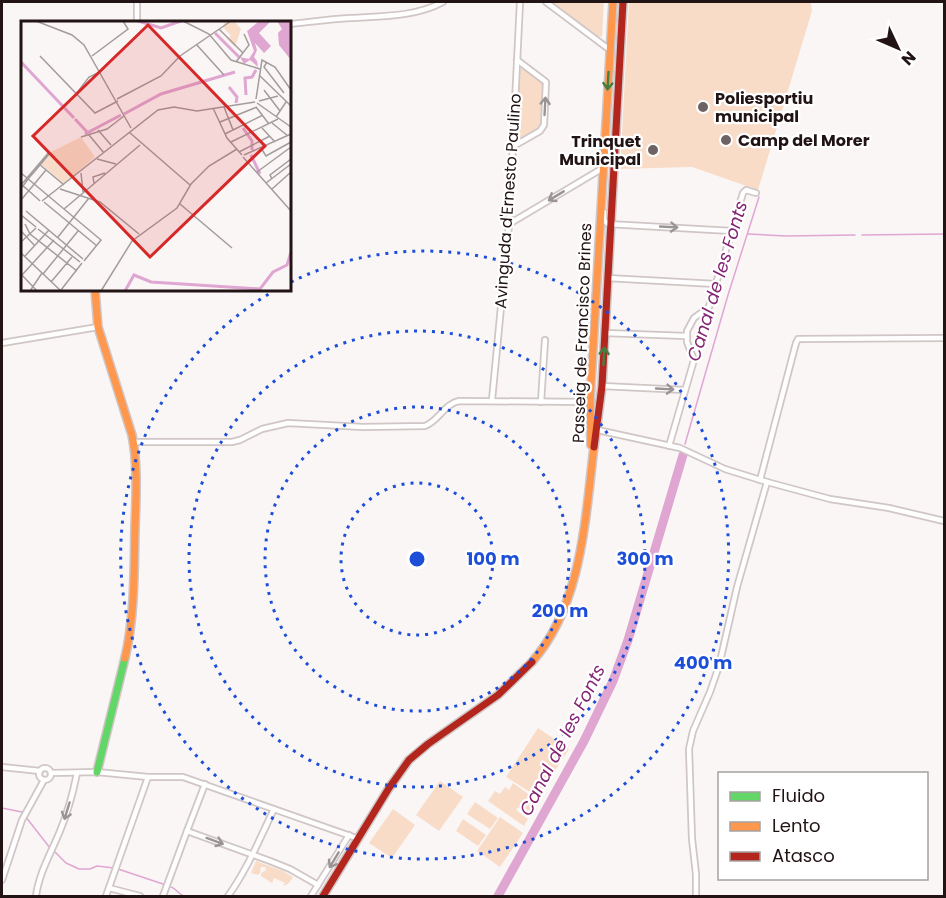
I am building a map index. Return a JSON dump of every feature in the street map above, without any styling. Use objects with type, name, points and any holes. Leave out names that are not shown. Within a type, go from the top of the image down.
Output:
[{"type":"street","points":[[137,2],[137,21]]},
{"type":"street","points":[[291,24],[406,14],[443,2]]},
{"type":"street","name":"Avinguda d'Ernesto Paulino","points":[[492,400],[508,224],[520,2]]},
{"type":"street","points":[[546,2],[610,50]]},
{"type":"street","name":"Passeig de Francisco Brines","points":[[590,477],[590,405],[613,2]]},
{"type":"street","name":"Passeig de Francisco Brines","points":[[590,477],[602,386],[622,2]]},
{"type":"street","points":[[512,147],[542,129],[546,82],[517,60]]},
{"type":"street","points":[[508,224],[603,168]]},
{"type":"street","points":[[669,446],[694,358],[686,336],[688,328],[694,318],[709,307],[743,193],[747,190],[756,193]]},
{"type":"street","points":[[602,192],[605,195],[604,220],[608,224],[732,231]]},
{"type":"street","points":[[607,278],[716,284]]},
{"type":"street","points":[[95,291],[98,327],[134,442],[136,465],[132,612],[127,648],[97,772]]},
{"type":"street","points":[[2,343],[98,327]]},
{"type":"street","points":[[605,333],[686,336]]},
{"type":"street","points":[[760,480],[797,341],[801,339],[945,338]]},
{"type":"street","points":[[541,402],[545,340]]},
{"type":"street","points":[[602,386],[685,390]]},
{"type":"street","points":[[134,442],[236,441],[256,430],[288,423],[363,427],[425,426],[432,424],[453,402],[492,400],[600,404]]},
{"type":"street","points":[[590,405],[594,415],[593,426],[597,429],[680,448],[724,470],[830,499],[889,508],[945,521]]},
{"type":"street","points":[[323,897],[389,788],[409,760],[505,689],[546,645],[562,614],[574,579],[584,528],[590,477]]},
{"type":"street","points":[[696,897],[688,749],[717,673],[737,586],[766,482]]},
{"type":"street","points":[[2,767],[40,771],[47,768],[51,772],[97,772],[189,778],[359,839]]},
{"type":"street","points":[[40,771],[39,776],[44,780]]},
{"type":"street","points":[[2,877],[24,815],[44,780],[51,776],[51,772]]},
{"type":"street","points":[[36,897],[45,866],[68,809],[77,773]]},
{"type":"street","points":[[106,897],[148,777]]},
{"type":"street","points":[[163,897],[205,784]]},
{"type":"street","points":[[228,897],[274,809]]},
{"type":"street","points":[[187,831],[281,865],[318,885]]},
{"type":"street","points":[[311,897],[349,835]]},
{"type":"street","points":[[109,888],[140,897]]},
{"type":"shaded area","points":[[552,2],[604,2],[602,36],[597,36]]},
{"type":"shaded area","name":"Poliesportiu municipal","points":[[629,2],[811,2],[812,11],[758,190],[692,167],[620,169]]},
{"type":"shaded area","points":[[523,68],[544,83],[542,127],[518,140],[515,136],[519,72]]},
{"type":"shaded area","points":[[538,728],[569,749],[538,797],[506,777]]},
{"type":"shaded area","points":[[440,781],[463,797],[439,831],[416,815]]},
{"type":"shaded area","points":[[513,783],[538,801],[530,816],[518,807],[516,810],[528,819],[524,826],[488,801],[495,791],[500,794],[505,787],[509,790]]},
{"type":"shaded area","points":[[475,802],[498,818],[490,829],[467,814]]},
{"type":"shaded area","points":[[393,809],[415,825],[392,858],[369,843]]},
{"type":"shaded area","points":[[500,817],[523,833],[500,867],[477,851]]},
{"type":"shaded area","points":[[463,819],[486,835],[478,846],[456,831]]},
{"type":"shaded area","points":[[256,861],[293,877],[283,886],[285,883],[274,878],[272,883],[261,876],[261,873],[266,870],[265,867],[261,867],[258,875],[251,873]]},
{"type":"waterway","name":"Canal de les Fonts","points":[[685,444],[759,197]]},
{"type":"waterway","points":[[748,234],[855,235]]},
{"type":"waterway","points":[[862,235],[944,234]]},
{"type":"waterway","name":"Canal de les Fonts","points":[[498,896],[584,741],[613,681],[628,640],[683,455]]},
{"type":"waterway","points":[[2,808],[22,812],[50,848]]},
{"type":"waterway","points":[[54,851],[66,863],[79,869],[90,869],[97,866],[114,868]]},
{"type":"waterway","points":[[118,869],[163,884]]},
{"type":"waterway","points":[[171,887],[184,896]]},
{"type":"traffic: fast","points":[[97,772],[125,658]]},
{"type":"traffic: slow","points":[[591,445],[590,402],[613,2]]},
{"type":"traffic: slow","points":[[95,291],[98,327],[132,435],[135,458],[133,593],[131,626],[125,658]]},
{"type":"traffic: slow","points":[[532,662],[549,639],[562,615],[571,588],[584,532],[594,447]]},
{"type":"traffic: jam","points":[[594,447],[602,386],[623,2]]},
{"type":"traffic: jam","points":[[323,896],[389,788],[409,760],[498,695],[532,662]]},
{"type":"place","name":"Poliesportiu municipal","points":[[703,107]]},
{"type":"place","name":"Camp del Morer","points":[[726,140]]},
{"type":"place","name":"Trinquet Municipal","points":[[653,150]]}]
